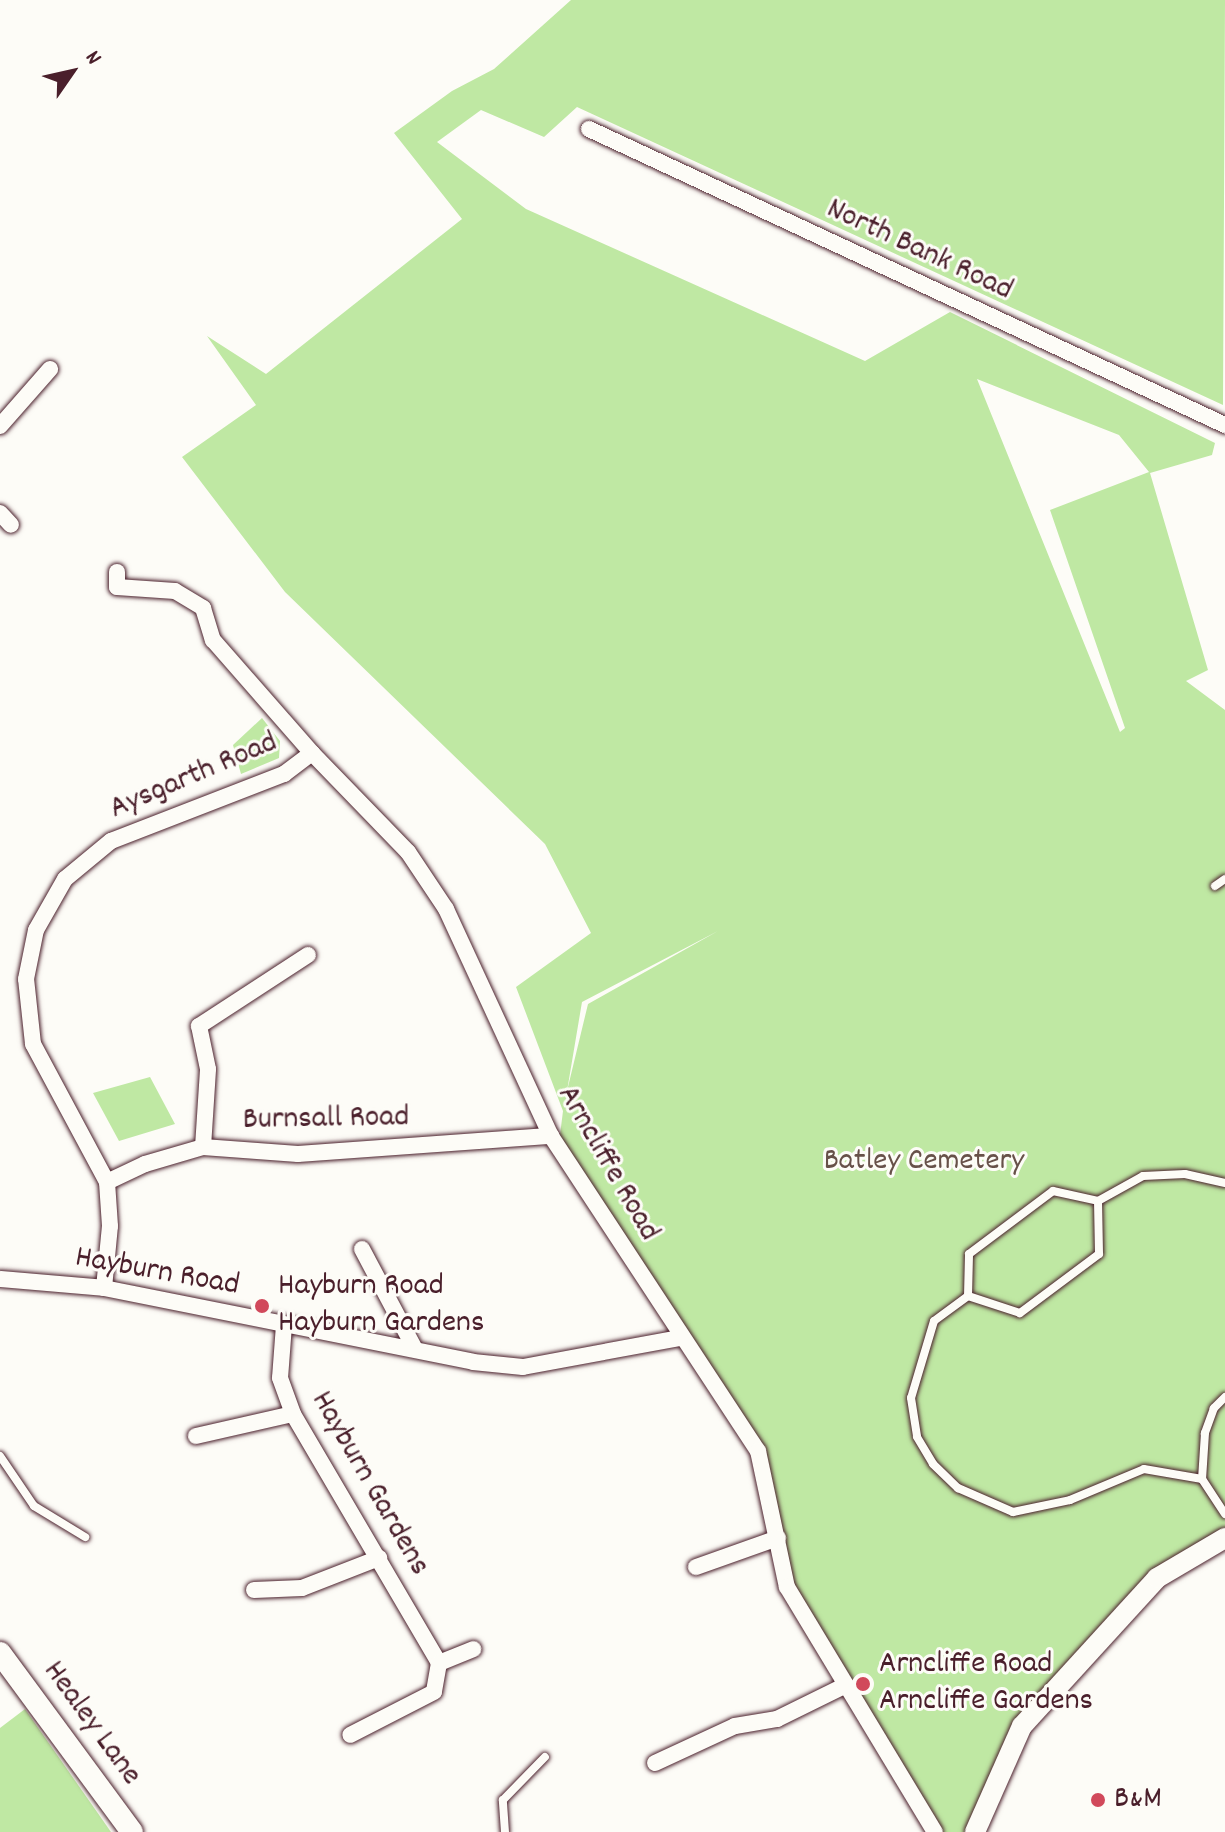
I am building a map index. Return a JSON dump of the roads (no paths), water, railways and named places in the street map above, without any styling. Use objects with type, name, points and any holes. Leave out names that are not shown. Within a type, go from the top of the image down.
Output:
[{"type":"main road","name":"Healey Lane","points":[[0,1653],[132,1832]]},
{"type":"street","name":"North Bank Road","points":[[589,129],[1225,425]]},
{"type":"street","points":[[0,426],[50,369]]},
{"type":"street","name":"Arncliffe Road","points":[[117,572],[117,587],[175,591],[203,608],[213,640],[312,753],[408,852],[446,909],[551,1136],[680,1338],[758,1451],[787,1587],[935,1832]]},
{"type":"street","name":"Aysgarth Road","points":[[104,1288],[110,1226],[107,1182],[33,1044],[26,979],[36,930],[65,879],[111,841],[284,774],[312,753]]},
{"type":"street","points":[[203,1147],[208,1069],[197,1037],[199,1026],[308,955]]},
{"type":"street","name":"Burnsall Road","points":[[107,1182],[145,1164],[203,1147],[298,1154],[551,1136]]},
{"type":"street","points":[[362,1249],[415,1349]]},
{"type":"street","name":"Hayburn Road","points":[[0,1279],[104,1288],[284,1325],[523,1367],[680,1338]]},
{"type":"street","name":"Hayburn Gardens","points":[[284,1325],[280,1378],[293,1414],[439,1663]]},
{"type":"street","points":[[196,1436],[293,1414]]},
{"type":"street","points":[[696,1567],[778,1538]]},
{"type":"street","points":[[975,1832],[1022,1726],[1157,1578],[1225,1538]]},
{"type":"street","points":[[254,1590],[302,1588],[379,1558]]},
{"type":"street","points":[[350,1735],[434,1692],[439,1663],[473,1649]]},
{"type":"street","points":[[655,1763],[735,1726],[777,1719],[846,1685]]},
{"type":"lane","points":[[1215,886],[1225,879]]},
{"type":"lane","points":[[968,1296],[969,1254],[1053,1191],[1098,1201],[1143,1176],[1185,1174],[1225,1183]]},
{"type":"lane","points":[[968,1296],[1020,1313],[1099,1254],[1098,1201]]},
{"type":"lane","points":[[968,1296],[934,1321],[911,1398],[917,1437],[933,1464],[958,1488],[1013,1512],[1070,1500],[1144,1469],[1202,1479]]},
{"type":"lane","points":[[1225,1397],[1214,1408],[1205,1433],[1202,1479],[1225,1514]]},
{"type":"lane","points":[[0,1456],[34,1506],[85,1537]]},
{"type":"lane","points":[[505,1832],[503,1800],[545,1757]]},
{"type":"place","name":"Hayburn Road Hayburn Gardens","points":[[262,1306]]},
{"type":"place","name":"Arncliffe Road Arncliffe Gardens","points":[[863,1684]]},
{"type":"place","name":"B&M","points":[[1098,1800]]},
{"type":"park label","name":"Batley Cemetery","points":[[924,1162]]}]
